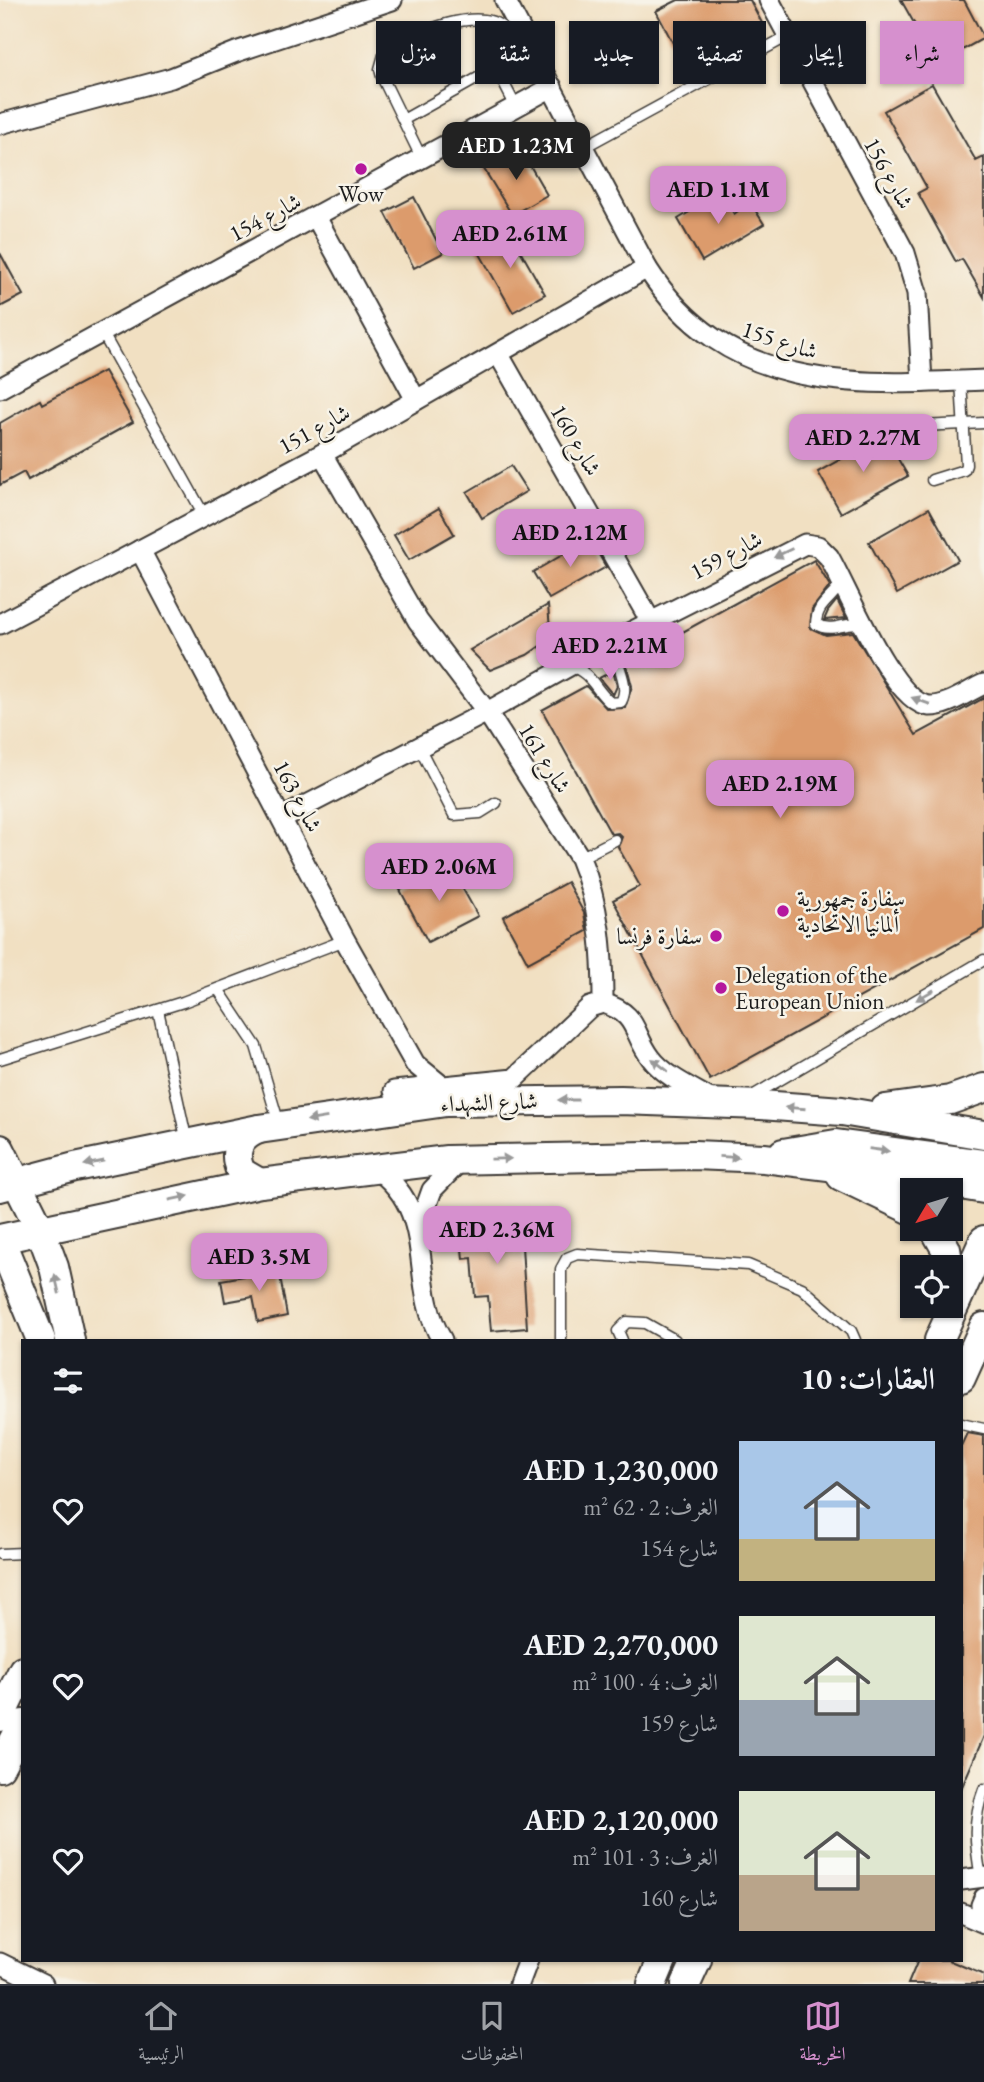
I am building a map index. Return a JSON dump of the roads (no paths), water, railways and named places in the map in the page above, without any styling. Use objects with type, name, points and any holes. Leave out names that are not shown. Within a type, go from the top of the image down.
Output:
[{"type":"main road","points":[[842,1111],[932,1104],[984,1088]]},
{"type":"main road","name":"شارع الشهداء","points":[[9,1185],[187,1143],[269,1127],[446,1102],[526,1100],[727,1104],[842,1111],[984,1135]]},
{"type":"main road","points":[[260,1183],[242,1172],[236,1151],[248,1133],[269,1127]]},
{"type":"main road","points":[[776,1159],[804,1147],[836,1143],[984,1164]]},
{"type":"main road","points":[[0,1149],[9,1185],[40,1229],[54,1267],[71,1339]]},
{"type":"main road","points":[[41,1339],[0,1239],[260,1183],[461,1160],[694,1155],[776,1159],[984,1189]]},
{"type":"main road","points":[[776,1159],[859,1183],[900,1204]]},
{"type":"main road","points":[[938,1339],[984,1240]]},
{"type":"main road","points":[[938,1339],[942,1318]]},
{"type":"main road","points":[[963,1374],[984,1327]]},
{"type":"main road","points":[[963,1376],[984,1342]]},
{"type":"main road","points":[[0,1717],[21,1674]]},
{"type":"main road","points":[[0,1767],[21,1728]]},
{"type":"main road","points":[[652,1984],[661,1962]]},
{"type":"main road","points":[[686,1984],[696,1962]]},
{"type":"street","points":[[0,124],[171,78],[236,52],[392,0]]},
{"type":"street","name":"شارع 155","points":[[505,0],[647,268],[659,287],[693,325],[744,358],[792,374],[823,379],[922,382],[984,380]]},
{"type":"street","name":"شارع 156","points":[[769,0],[780,21]]},
{"type":"street","name":"شارع 156","points":[[814,84],[905,253],[917,293],[922,382]]},
{"type":"street","name":"شارع 154","points":[[0,388],[552,88]]},
{"type":"street","points":[[316,217],[416,400]]},
{"type":"street","name":"شارع 151","points":[[1,621],[321,454],[499,355],[647,268]]},
{"type":"street","name":"شارع 160","points":[[499,355],[652,622]]},
{"type":"street","name":"شارع 161","points":[[321,454],[418,621],[487,712],[580,858],[590,883],[601,930],[603,1003]]},
{"type":"street","name":"شارع 159","points":[[282,818],[487,712],[623,636],[805,544],[818,546],[826,553],[888,668],[916,702],[936,705],[984,684]]},
{"type":"street","name":"شارع 163","points":[[140,550],[345,940],[415,1064],[442,1086]]},
{"type":"street","points":[[394,1091],[514,1079],[590,1007],[603,1003],[626,1012],[651,1059],[659,1066],[727,1104]]},
{"type":"street","points":[[367,1112],[394,1091],[415,1064]]},
{"type":"street","points":[[418,1230],[432,1190],[461,1160]]},
{"type":"street","points":[[376,1168],[404,1194],[418,1230],[436,1338]]},
{"type":"street","points":[[963,1880],[982,1877]]},
{"type":"street","points":[[984,1898],[981,1905],[984,1909]]},
{"type":"street","points":[[963,1914],[984,1923]]},
{"type":"street","points":[[519,1984],[527,1962]]},
{"type":"street","points":[[0,1963],[43,1984]]},
{"type":"lane","points":[[422,160],[380,69],[381,62],[389,50],[446,20],[481,14],[498,21]]},
{"type":"lane","points":[[584,147],[780,40]]},
{"type":"lane","points":[[403,120],[475,80]]},
{"type":"lane","points":[[504,84],[516,107]]},
{"type":"lane","points":[[102,332],[204,515]]},
{"type":"lane","points":[[932,480],[964,470],[967,456],[961,382]]},
{"type":"lane","points":[[902,427],[984,423]]},
{"type":"lane","points":[[842,582],[834,596],[821,604],[816,614],[816,624],[832,629],[847,624],[866,626]]},
{"type":"lane","points":[[567,666],[579,668],[611,703],[621,702],[626,692],[626,682],[616,659],[617,646],[623,636]]},
{"type":"lane","points":[[419,747],[454,815],[480,813],[496,803]]},
{"type":"lane","points":[[580,858],[615,840]]},
{"type":"lane","points":[[0,1059],[158,1010],[345,940]]},
{"type":"lane","points":[[727,1104],[984,961]]},
{"type":"lane","points":[[218,989],[256,1046],[269,1127]]},
{"type":"lane","points":[[158,1010],[187,1143]]},
{"type":"lane","points":[[561,1339],[562,1269],[567,1258],[577,1254],[748,1265],[802,1288],[850,1331],[854,1339]]},
{"type":"lane","points":[[622,1339],[618,1331],[627,1322],[645,1323],[673,1339]]},
{"type":"lane","points":[[963,1424],[984,1429]]},
{"type":"lane","points":[[1,1557],[18,1555]]},
{"type":"lane","points":[[982,1877],[974,1842],[975,1813],[984,1789]]},
{"type":"place","name":"Wow","points":[[361,169]]},
{"type":"place","name":"سفارة جمهورية ألمانيا الاتحادية","points":[[783,911]]},
{"type":"place","name":"سفارة فرنسا","points":[[716,936]]},
{"type":"place","name":"Delegation of the European Union","points":[[721,988]]}]
